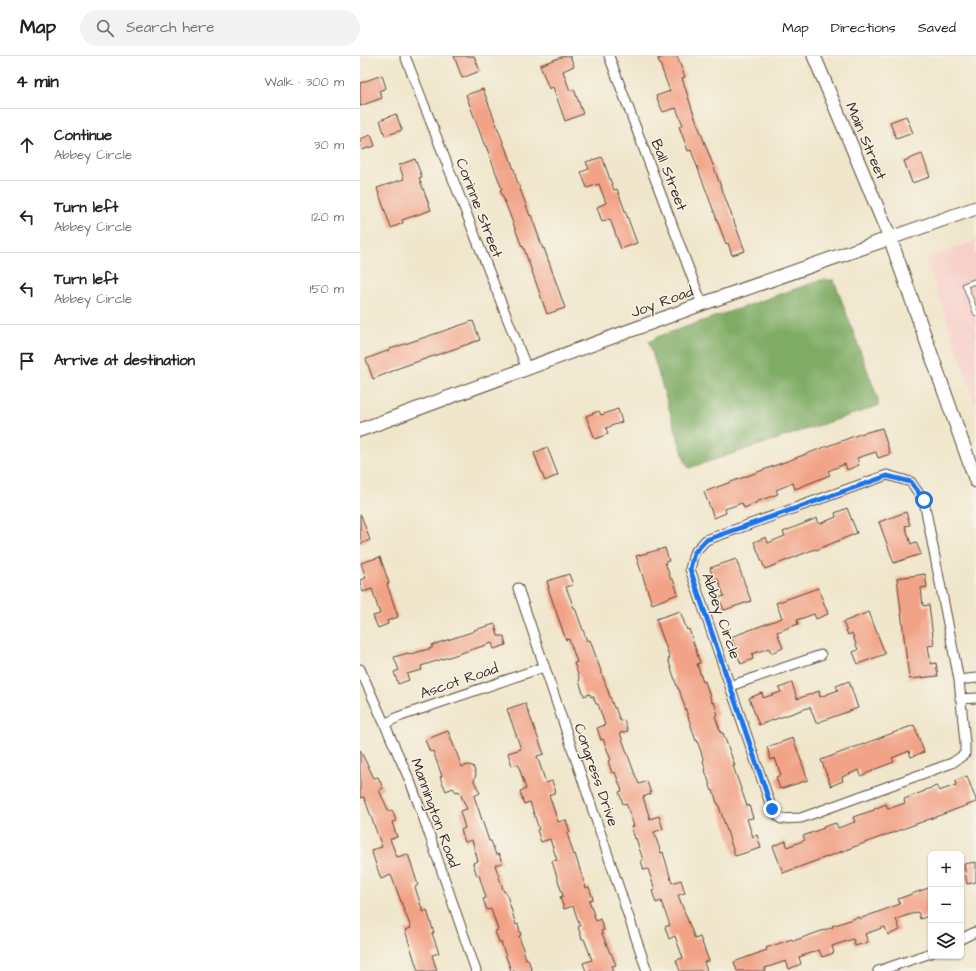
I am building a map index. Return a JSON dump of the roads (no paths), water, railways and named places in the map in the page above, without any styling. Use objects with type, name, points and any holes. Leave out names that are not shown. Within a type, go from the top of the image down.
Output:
[{"type":"street","name":"Corinne Street","points":[[406,56],[527,369]]},
{"type":"street","name":"Ball Street","points":[[610,56],[702,304]]},
{"type":"street","name":"Main Street","points":[[814,56],[890,238],[976,481]]},
{"type":"street","name":"Joy Road","points":[[360,430],[702,304],[976,208]]},
{"type":"street","name":"Abbey Circle","points":[[887,476],[911,482],[924,500],[959,680],[965,754],[952,763],[801,818],[781,819],[772,809],[690,569],[694,553],[706,540],[887,476]]},
{"type":"street","name":"Congress Drive","points":[[518,588],[647,971]]},
{"type":"street","points":[[730,686],[821,655]]},
{"type":"street","name":"Ascot Road","points":[[385,724],[398,717],[544,667]]},
{"type":"street","name":"Mannington Road","points":[[360,668],[410,781],[476,971]]},
{"type":"street","points":[[959,680],[976,678]]},
{"type":"street","points":[[960,699],[976,698]]},
{"type":"street","points":[[964,938],[975,932]]},
{"type":"street","points":[[878,971],[928,954]]},
{"type":"lane","points":[[976,281],[965,285],[976,313]]}]
